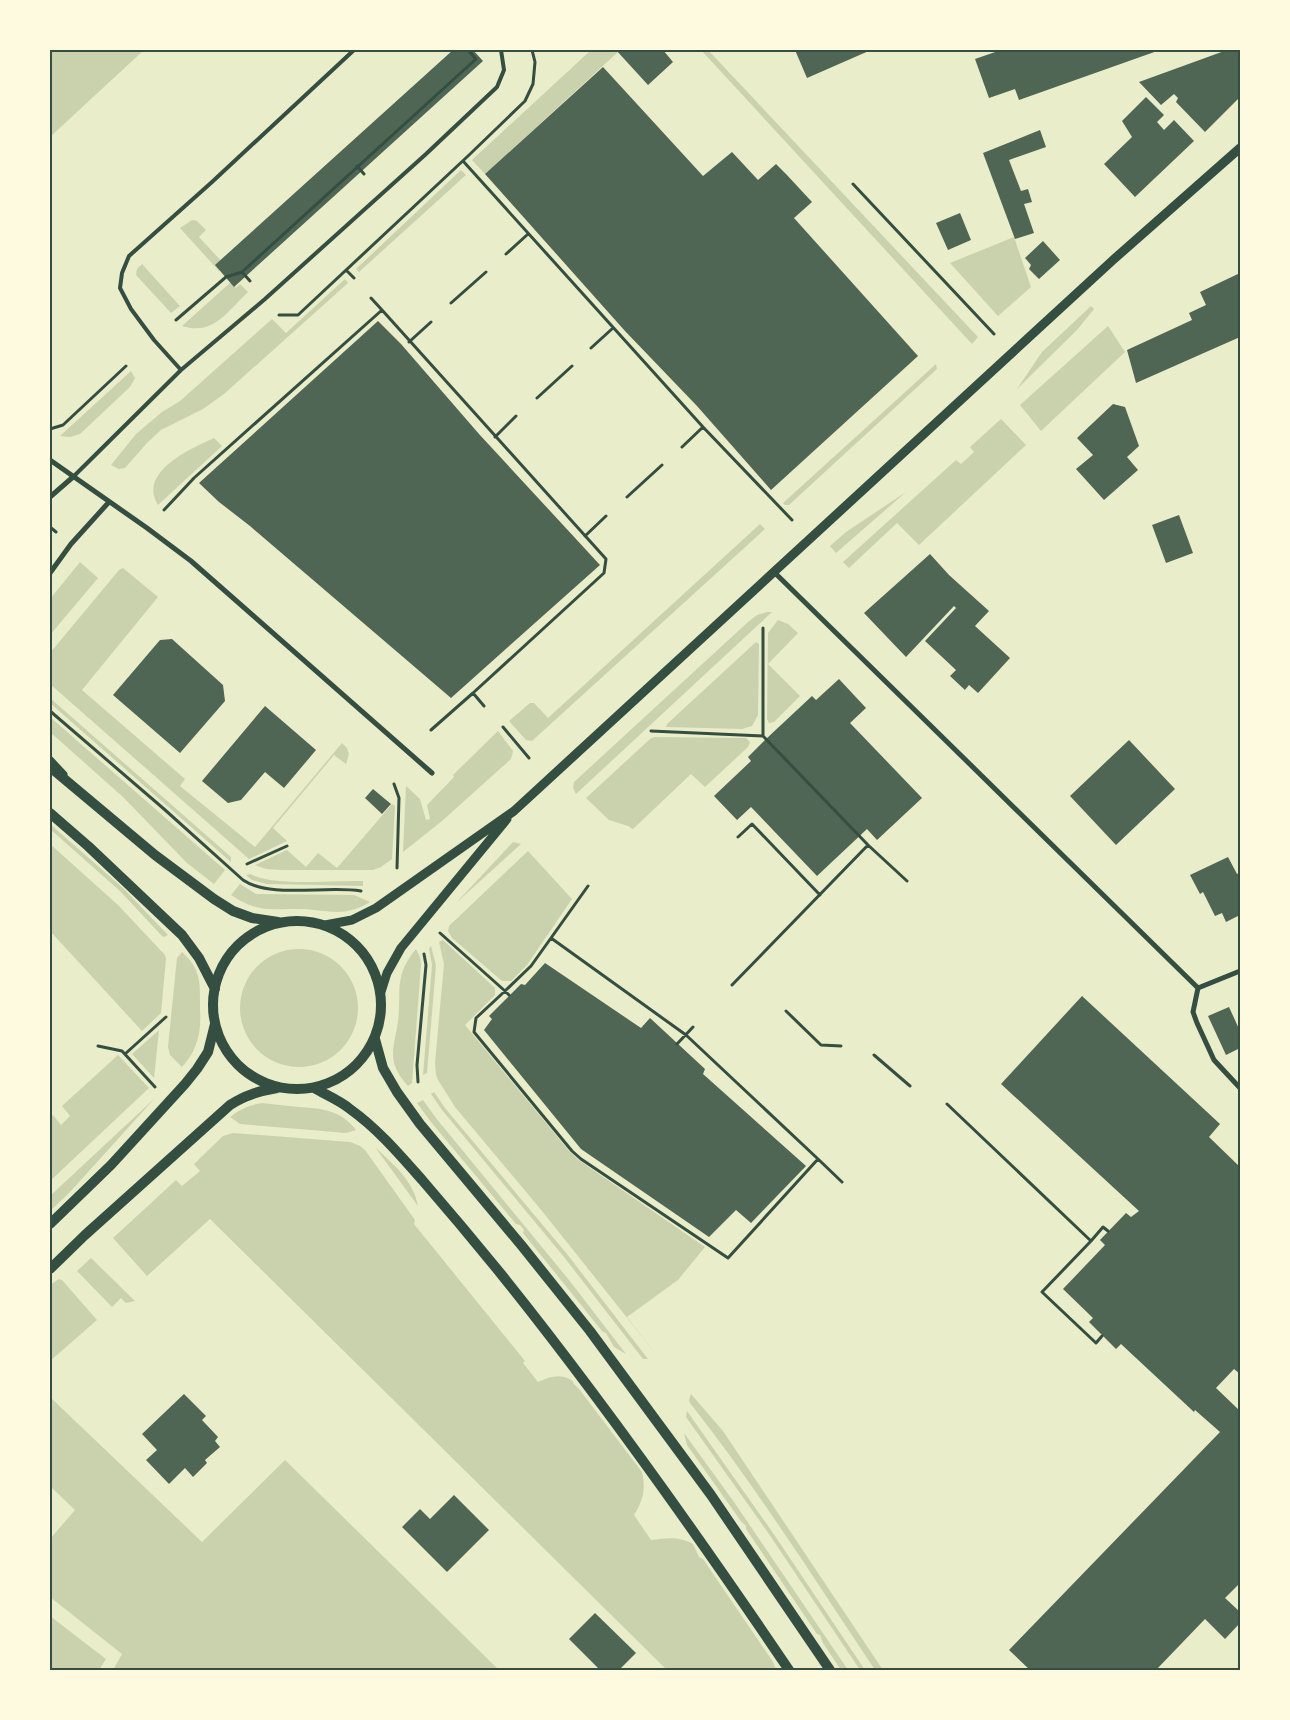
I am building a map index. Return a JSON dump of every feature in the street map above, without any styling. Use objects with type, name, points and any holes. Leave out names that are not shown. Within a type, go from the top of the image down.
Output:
[{"type":"main road","points":[[50,767],[155,855],[233,911],[252,918],[325,925],[340,932],[354,942],[365,955],[374,970],[381,992],[382,1009],[375,1039],[356,1066],[339,1079],[314,1088],[296,1090],[278,1088],[256,1079],[233,1060],[224,1047],[215,1024],[213,1008],[215,989],[220,973],[228,958],[251,935],[281,922]]},
{"type":"main road","points":[[50,813],[182,935],[199,958],[215,989]]},
{"type":"main road","points":[[50,1224],[111,1164],[185,1084],[208,1052],[215,1024]]},
{"type":"main road","points":[[375,1039],[383,1068],[397,1092],[420,1124],[559,1291],[615,1365],[712,1496],[830,1670]]},
{"type":"main road","points":[[50,1269],[230,1105],[243,1096],[278,1088]]},
{"type":"main road","points":[[314,1088],[348,1107],[380,1135],[401,1156],[476,1243],[562,1352],[641,1457],[789,1670]]},
{"type":"street","points":[[325,925],[352,920],[376,908],[514,811],[1112,260],[1240,148]]},
{"type":"street","points":[[50,460],[191,561],[432,773]]},
{"type":"street","points":[[50,497],[73,477]]},
{"type":"street","points":[[50,573],[71,544],[109,502]]},
{"type":"street","points":[[774,572],[1198,988]]},
{"type":"street","points":[[50,758],[91,802]]},
{"type":"street","points":[[381,992],[386,973],[401,948],[514,811]]},
{"type":"street","points":[[1198,988],[1240,971]]},
{"type":"street","points":[[1198,988],[1193,1012],[1197,1023],[1214,1060],[1240,1088]]},
{"type":"lane","points":[[181,370],[154,340],[131,309],[120,288],[122,273],[130,256],[354,50]]},
{"type":"lane","points":[[73,477],[181,370],[265,299],[497,87],[504,70],[501,50]]},
{"type":"path","points":[[176,320],[226,277],[242,272],[476,59],[468,50]]},
{"type":"path","points":[[279,315],[298,315],[525,101],[533,84],[535,62],[532,50]]},
{"type":"path","points":[[463,161],[703,427],[792,520]]},
{"type":"path","points":[[358,166],[364,174]]},
{"type":"path","points":[[853,184],[994,334]]},
{"type":"path","points":[[506,254],[528,234]]},
{"type":"path","points":[[346,270],[354,278]]},
{"type":"path","points":[[242,272],[250,281]]},
{"type":"path","points":[[451,303],[486,272]]},
{"type":"path","points":[[371,298],[606,559],[604,573],[431,730]]},
{"type":"path","points":[[164,510],[194,478],[382,310]]},
{"type":"path","points":[[409,342],[431,322]]},
{"type":"path","points":[[591,348],[613,328]]},
{"type":"path","points":[[50,429],[63,425],[126,366]]},
{"type":"path","points":[[537,398],[572,366]]},
{"type":"path","points":[[495,436],[516,416]]},
{"type":"path","points":[[682,447],[703,427]]},
{"type":"path","points":[[627,497],[662,465]]},
{"type":"path","points":[[585,536],[606,516]]},
{"type":"path","points":[[50,528],[56,532]]},
{"type":"path","points":[[763,628],[763,736]]},
{"type":"path","points":[[473,692],[484,706]]},
{"type":"path","points":[[50,711],[251,886],[278,889],[363,891]]},
{"type":"path","points":[[503,727],[529,758]]},
{"type":"path","points":[[651,731],[763,736],[868,845],[907,881]]},
{"type":"path","points":[[394,784],[399,798],[397,872]]},
{"type":"path","points":[[738,838],[752,824],[820,895]]},
{"type":"path","points":[[732,985],[868,845]]},
{"type":"path","points":[[247,864],[287,846]]},
{"type":"path","points":[[588,886],[532,966],[476,1018],[474,1032],[567,1144],[581,1159],[728,1258],[818,1159]]},
{"type":"path","points":[[438,931],[509,995]]},
{"type":"path","points":[[551,938],[686,1035],[842,1182]]},
{"type":"path","points":[[419,1085],[417,1065],[426,965],[422,949]]},
{"type":"path","points":[[786,1011],[821,1045],[841,1046]]},
{"type":"path","points":[[125,1054],[166,1017]]},
{"type":"path","points":[[677,1044],[693,1027]]},
{"type":"path","points":[[98,1046],[122,1050],[156,1087]]},
{"type":"path","points":[[874,1055],[910,1086]]},
{"type":"path","points":[[947,1104],[1091,1241]]},
{"type":"path","points":[[1102,1336],[1096,1343],[1042,1292],[1103,1227],[1108,1231]]},
{"type":"green space","points":[[50,50],[144,50],[50,137]]},
{"type":"green space","points":[[591,50],[616,50],[618,52],[485,174],[472,160]]},
{"type":"green space","points":[[701,50],[708,50],[978,337],[972,344]]},
{"type":"green space","points":[[461,170],[466,175],[359,272],[356,269]]},
{"type":"green space","points":[[192,220],[197,221],[206,230],[199,237],[225,265],[219,271],[180,228]]},
{"type":"green space","points":[[1014,237],[1031,287],[998,316],[950,263]]},
{"type":"green space","points":[[142,264],[180,306],[171,313],[136,275],[137,269]]},
{"type":"green space","points":[[345,279],[348,283],[224,394],[203,409],[161,430],[125,468],[119,469],[111,465],[136,434],[162,412],[180,401],[272,319],[286,333]]},
{"type":"green space","points":[[231,282],[236,288],[240,284],[248,292],[226,314],[211,325],[202,328],[182,326]]},
{"type":"green space","points":[[1091,306],[1094,309],[1077,330],[1017,389],[1042,352]]},
{"type":"green space","points":[[1108,326],[1125,352],[1041,431],[1020,405]]},
{"type":"green space","points":[[936,364],[937,369],[789,505],[783,503]]},
{"type":"green space","points":[[131,371],[135,378],[130,387],[80,434],[70,437],[60,436]]},
{"type":"green space","points":[[1001,419],[1026,445],[919,545],[897,523],[849,568],[843,562],[956,460],[961,464],[974,452],[970,447]]},
{"type":"green space","points":[[214,438],[222,446],[158,505],[153,493],[155,482],[161,472],[181,455]]},
{"type":"green space","points":[[906,492],[836,553],[830,546],[846,532]]},
{"type":"green space","points":[[760,524],[765,529],[532,741],[526,740],[509,721],[530,703],[534,703],[548,718]]},
{"type":"green space","points":[[80,562],[98,578],[50,635],[50,599]]},
{"type":"green space","points":[[123,568],[158,597],[82,690],[185,779],[180,786],[255,847],[342,743],[347,748],[349,754],[346,764],[334,755],[273,828],[287,841],[249,859],[50,684],[50,653],[119,570]]},
{"type":"green space","points":[[772,612],[576,794],[573,788],[574,782],[748,622],[757,615]]},
{"type":"green space","points":[[778,620],[788,624],[798,633],[768,664],[800,696],[774,722],[769,723],[767,719],[768,633]]},
{"type":"green space","points":[[756,642],[759,644],[758,715],[752,726],[742,729],[666,727],[667,724]]},
{"type":"green space","points":[[50,698],[231,857],[231,862],[50,703]]},
{"type":"green space","points":[[50,717],[225,870],[214,884],[187,863],[123,797],[50,732]]},
{"type":"green space","points":[[498,731],[513,751],[511,759],[442,821],[403,852],[406,786],[420,799],[426,820],[430,819],[427,805],[454,777],[453,775]]},
{"type":"green space","points":[[654,737],[746,738],[750,742],[748,747],[705,787],[691,774],[633,829],[609,820],[586,798]]},
{"type":"green space","points":[[392,804],[395,806],[392,859],[381,867],[373,870],[281,870],[266,869],[255,865],[287,850],[306,867],[318,853],[337,868]]},
{"type":"green space","points":[[50,824],[123,888],[168,935],[162,936],[120,891],[50,829]]},
{"type":"green space","points":[[513,842],[521,844],[456,903]]},
{"type":"green space","points":[[50,844],[118,905],[165,955],[161,1013],[142,1031],[50,931]]},
{"type":"green space","points":[[528,851],[572,899],[527,965],[511,981],[502,981],[452,938],[448,931],[449,926]]},
{"type":"green space","points":[[250,874],[261,878],[289,882],[363,881],[363,886],[267,884],[252,880],[246,875]]},
{"type":"green space","points":[[240,884],[256,894],[354,895],[370,902],[344,912],[265,909],[250,905],[231,895]]},
{"type":"green space","points":[[443,940],[495,988],[495,995],[465,1025],[570,1152],[580,1161],[705,1247],[678,1280],[627,1317],[660,1359],[542,1211],[455,1107],[438,1080],[435,1063],[444,964],[439,942]]},
{"type":"green space","points":[[431,946],[436,965],[427,1073],[423,1075],[432,965],[429,949]]},
{"type":"green space","points":[[299,949],[321,954],[332,959],[348,975],[353,986],[358,1008],[353,1030],[348,1041],[332,1057],[321,1062],[299,1067],[277,1062],[266,1057],[250,1041],[245,1030],[240,1008],[245,986],[250,975],[266,959],[277,954]]},
{"type":"green space","points":[[416,949],[421,965],[412,1083],[408,1086],[397,1070],[393,1053],[398,1022],[401,976]]},
{"type":"green space","points":[[182,952],[193,965],[198,978],[200,1019],[195,1047],[182,1067],[170,1055],[168,1047],[177,958]]},
{"type":"green space","points":[[159,1030],[154,1078],[132,1054]]},
{"type":"green space","points":[[118,1055],[149,1088],[50,1181],[50,1118],[53,1115],[61,1125],[70,1116],[62,1106]]},
{"type":"green space","points":[[434,1092],[445,1108],[567,1254],[648,1359],[643,1359],[564,1257],[442,1110],[431,1094]]},
{"type":"green space","points":[[155,1098],[70,1192],[50,1211],[50,1196]]},
{"type":"green space","points":[[423,1100],[569,1280],[626,1354],[614,1347],[606,1333],[602,1331],[523,1233],[524,1230],[520,1225],[516,1224],[431,1122],[417,1103]]},
{"type":"green space","points":[[262,1103],[326,1110],[342,1117],[356,1130],[346,1133],[240,1124],[230,1117],[245,1108]]},
{"type":"green space","points":[[233,1133],[350,1142],[365,1150],[415,1220],[414,1224],[525,1361],[523,1363],[538,1382],[547,1378],[561,1376],[574,1382],[642,1472],[643,1495],[634,1515],[651,1540],[678,1539],[693,1544],[699,1557],[703,1559],[773,1662],[776,1670],[667,1670],[210,1219],[147,1276],[113,1238],[176,1180],[182,1186],[200,1171],[194,1164],[223,1136]]},
{"type":"green space","points":[[375,1147],[396,1167],[407,1181],[412,1188],[418,1206]]},
{"type":"green space","points":[[91,1258],[135,1301],[126,1303],[121,1298],[112,1307],[77,1271]]},
{"type":"green space","points":[[59,1279],[62,1280],[97,1320],[50,1361],[50,1285]]},
{"type":"green space","points":[[691,1394],[723,1431],[883,1670],[875,1670],[762,1501],[690,1403]]},
{"type":"green space","points":[[50,1397],[202,1542],[285,1460],[499,1670],[113,1670],[122,1654],[50,1597],[50,1539],[75,1510],[50,1486]]},
{"type":"green space","points":[[687,1411],[773,1533],[865,1670],[860,1670],[769,1534],[686,1417]]},
{"type":"green space","points":[[684,1433],[734,1502],[848,1670],[841,1670],[823,1643],[820,1635],[817,1634],[746,1529],[746,1526],[687,1445]]},
{"type":"green space","points":[[50,1616],[106,1659],[99,1670],[50,1670]]},
{"type":"building","points":[[453,50],[473,50],[483,61],[234,287],[215,265]]},
{"type":"building","points":[[616,50],[663,50],[673,62],[648,85]]},
{"type":"building","points":[[795,50],[871,50],[807,78]]},
{"type":"building","points":[[1001,50],[1160,50],[1019,100],[1015,89],[989,98],[975,59]]},
{"type":"building","points":[[1227,50],[1240,50],[1240,97],[1205,132],[1176,102],[1178,98],[1174,94],[1161,105],[1139,82]]},
{"type":"building","points":[[603,67],[703,176],[732,152],[758,180],[776,164],[812,202],[794,218],[918,356],[771,490],[697,406],[625,331],[485,174]]},
{"type":"building","points":[[1146,97],[1164,115],[1157,122],[1164,130],[1174,120],[1194,141],[1135,197],[1104,164],[1132,137],[1122,121]]},
{"type":"building","points":[[1040,130],[1046,147],[1009,160],[1021,191],[1028,189],[1032,202],[1024,204],[1034,233],[1015,239],[983,153]]},
{"type":"building","points":[[960,213],[971,240],[948,250],[936,223]]},
{"type":"building","points":[[1043,241],[1060,260],[1039,279],[1029,269],[1031,265],[1025,258]]},
{"type":"building","points":[[1240,273],[1240,337],[1136,383],[1127,350],[1192,320],[1189,313],[1206,305],[1200,292]]},
{"type":"building","points":[[378,321],[401,344],[479,434],[600,565],[451,698],[199,483]]},
{"type":"building","points":[[1113,404],[1125,407],[1139,446],[1127,457],[1138,470],[1104,500],[1076,469],[1093,455],[1077,438]]},
{"type":"building","points":[[1179,515],[1193,553],[1166,563],[1152,525]]},
{"type":"building","points":[[930,554],[949,575],[989,611],[975,626],[1010,658],[978,693],[969,685],[965,690],[950,676],[956,670],[925,641],[956,608],[954,606],[906,657],[864,613]]},
{"type":"building","points":[[172,639],[223,685],[225,701],[180,753],[113,695],[160,640]]},
{"type":"building","points":[[839,679],[866,708],[850,723],[922,798],[877,840],[867,829],[817,876],[751,807],[737,820],[714,796],[751,761],[748,757],[766,739],[812,696],[816,700]]},
{"type":"building","points":[[265,706],[316,750],[284,788],[265,772],[241,800],[228,803],[202,781]]},
{"type":"building","points":[[1129,740],[1175,789],[1116,845],[1070,796]]},
{"type":"building","points":[[373,789],[391,804],[382,814],[365,798]]},
{"type":"building","points":[[1228,857],[1237,874],[1240,872],[1240,903],[1238,904],[1240,915],[1226,922],[1222,913],[1215,916],[1203,892],[1200,894],[1190,875]]},
{"type":"building","points":[[545,963],[641,1028],[650,1018],[705,1069],[703,1074],[806,1166],[751,1223],[736,1210],[709,1237],[581,1149],[484,1030],[492,1019],[489,1016],[521,984],[525,985]]},
{"type":"building","points":[[1082,996],[1220,1124],[1209,1137],[1240,1167],[1240,1374],[1234,1369],[1216,1388],[1240,1411],[1240,1583],[1225,1598],[1240,1612],[1240,1623],[1225,1639],[1205,1619],[1156,1670],[1030,1670],[1009,1650],[1220,1432],[1195,1410],[1194,1412],[1121,1344],[1116,1349],[1089,1322],[1093,1318],[1063,1289],[1105,1245],[1100,1240],[1126,1213],[1131,1217],[1139,1211],[1001,1084]]},
{"type":"building","points":[[1229,1007],[1240,1031],[1240,1048],[1226,1055],[1208,1016]]},
{"type":"building","points":[[184,1394],[206,1416],[202,1420],[218,1437],[215,1441],[220,1447],[205,1460],[207,1463],[193,1477],[185,1468],[169,1484],[146,1460],[157,1450],[142,1434]]},
{"type":"building","points":[[454,1495],[489,1530],[447,1572],[402,1527],[420,1509],[430,1519]]},
{"type":"building","points":[[595,1613],[636,1653],[619,1670],[600,1670],[569,1639]]}]
